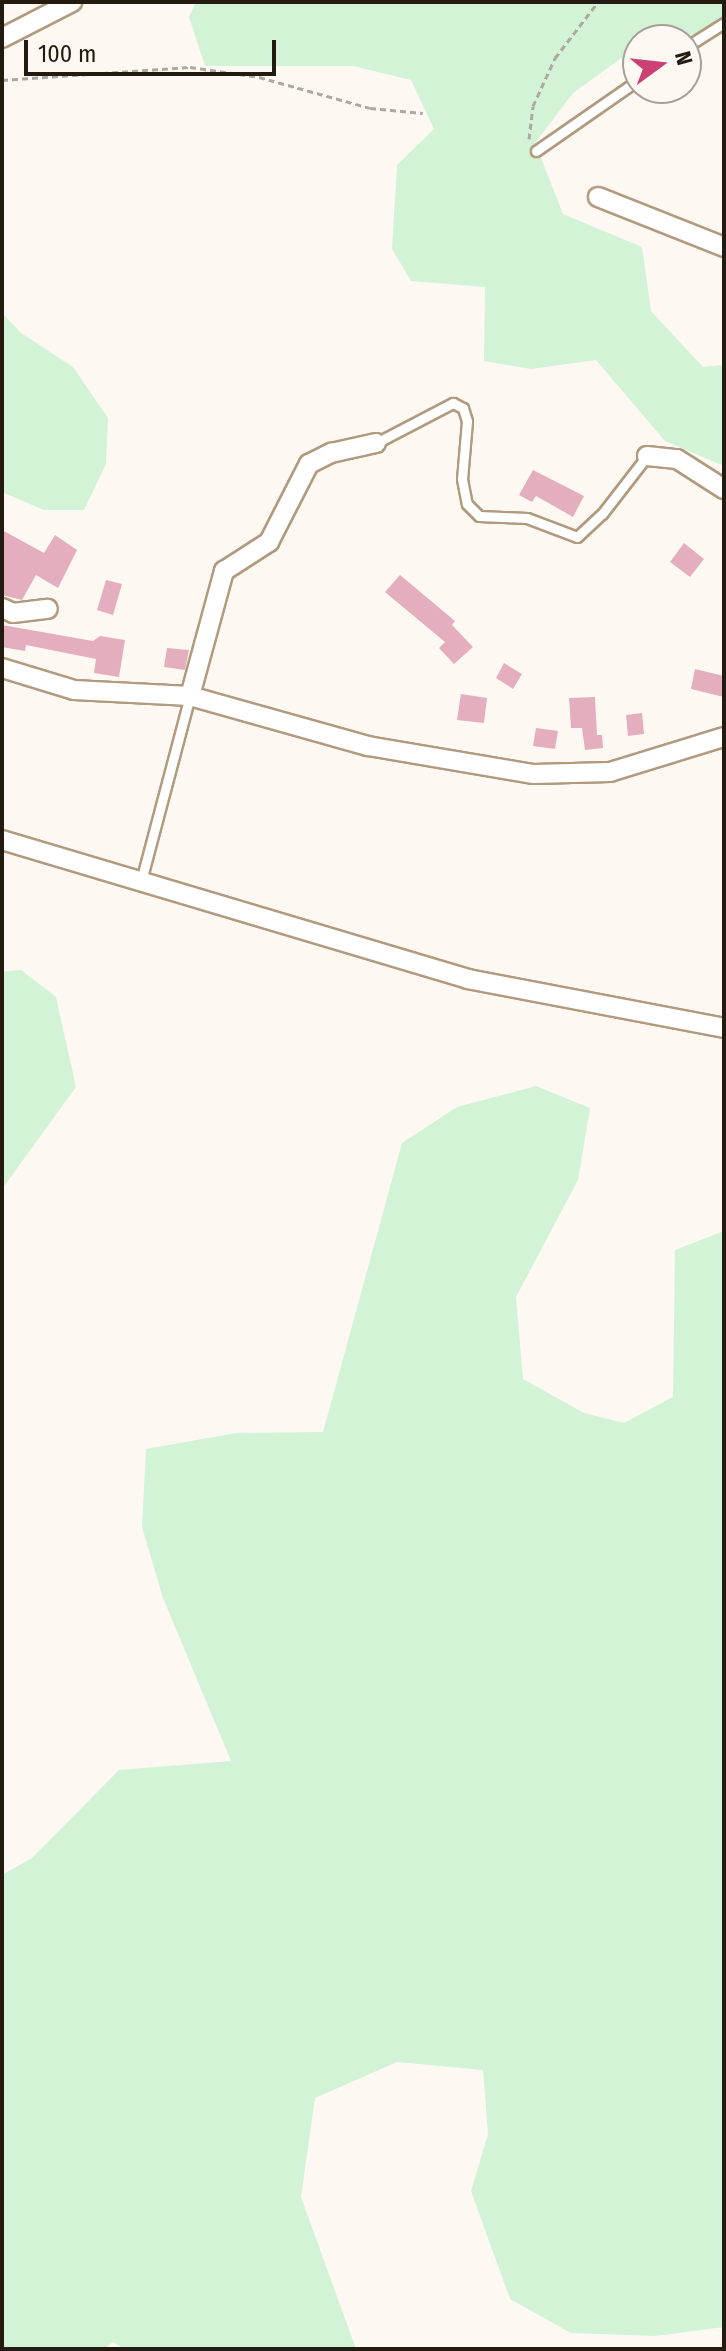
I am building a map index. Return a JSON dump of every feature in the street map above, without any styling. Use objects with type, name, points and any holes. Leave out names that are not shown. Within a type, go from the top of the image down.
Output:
[{"type":"street","points":[[2,38],[72,2]]},
{"type":"street","points":[[598,197],[724,247]]},
{"type":"street","points":[[190,696],[224,571],[269,542],[309,464],[331,453],[376,443]]},
{"type":"street","points":[[647,456],[677,459],[724,489]]},
{"type":"street","points":[[2,608],[13,613],[48,609]]},
{"type":"street","points":[[2,668],[74,690],[190,696],[368,746],[534,774],[610,772],[724,737]]},
{"type":"street","points":[[2,840],[468,979],[724,1028]]},
{"type":"lane","points":[[702,37],[724,23]]},
{"type":"lane","points":[[532,147],[622,90]]},
{"type":"lane","points":[[376,443],[453,403],[463,408],[467,421],[462,479],[467,504],[479,516],[527,518],[577,537],[602,514],[637,463],[647,456]]},
{"type":"lane","points":[[141,881],[190,696]]},
{"type":"path","points":[[532,147],[533,106],[555,58],[598,2]]},
{"type":"path","points":[[2,80],[190,67],[259,77],[370,108],[423,113]]},
{"type":"green space","points":[[196,2],[724,2],[724,31],[702,33],[702,24],[622,24],[622,58],[573,93],[535,143],[563,214],[642,247],[651,311],[703,367],[724,365],[724,466],[665,441],[596,360],[531,369],[484,361],[485,287],[411,281],[392,249],[397,165],[434,129],[411,80],[353,66],[205,66],[189,17]]},
{"type":"green space","points":[[2,313],[21,333],[73,367],[108,418],[106,464],[84,510],[44,510],[2,492]]},
{"type":"green space","points":[[21,970],[56,997],[76,1087],[2,1189],[2,972]]},
{"type":"green space","points":[[536,1086],[590,1108],[578,1180],[516,1297],[523,1379],[584,1413],[624,1423],[673,1397],[675,1250],[724,1231],[724,2327],[655,2336],[571,2333],[510,2299],[471,2191],[488,2134],[483,2070],[397,2062],[315,2098],[301,2197],[356,2349],[124,2349],[113,2342],[104,2349],[2,2349],[2,1875],[32,1858],[119,1770],[231,1761],[163,1598],[142,1527],[146,1449],[236,1433],[323,1432],[402,1143],[457,1107]]},
{"type":"building","points":[[533,470],[584,496],[573,517],[536,496],[532,502],[519,495]]},
{"type":"building","points":[[2,530],[44,553],[55,535],[77,550],[58,588],[36,575],[22,600],[2,595]]},
{"type":"building","points":[[684,543],[704,559],[690,577],[670,562]]},
{"type":"building","points":[[400,575],[455,621],[452,625],[473,647],[454,664],[439,648],[445,642],[385,592]]},
{"type":"building","points":[[106,580],[122,584],[113,615],[97,610]]},
{"type":"building","points":[[2,625],[93,641],[100,636],[125,640],[119,677],[94,673],[96,659],[26,645],[25,651],[2,647]]},
{"type":"building","points":[[167,648],[189,650],[185,670],[164,667]]},
{"type":"building","points":[[504,663],[522,674],[513,689],[496,678]]},
{"type":"building","points":[[695,669],[724,676],[724,697],[691,689]]},
{"type":"building","points":[[461,694],[487,698],[484,723],[457,720]]},
{"type":"building","points":[[595,697],[597,735],[602,735],[603,748],[585,750],[582,728],[571,728],[569,698]]},
{"type":"building","points":[[642,713],[644,734],[628,736],[626,715]]},
{"type":"building","points":[[536,728],[558,731],[555,749],[533,746]]}]
